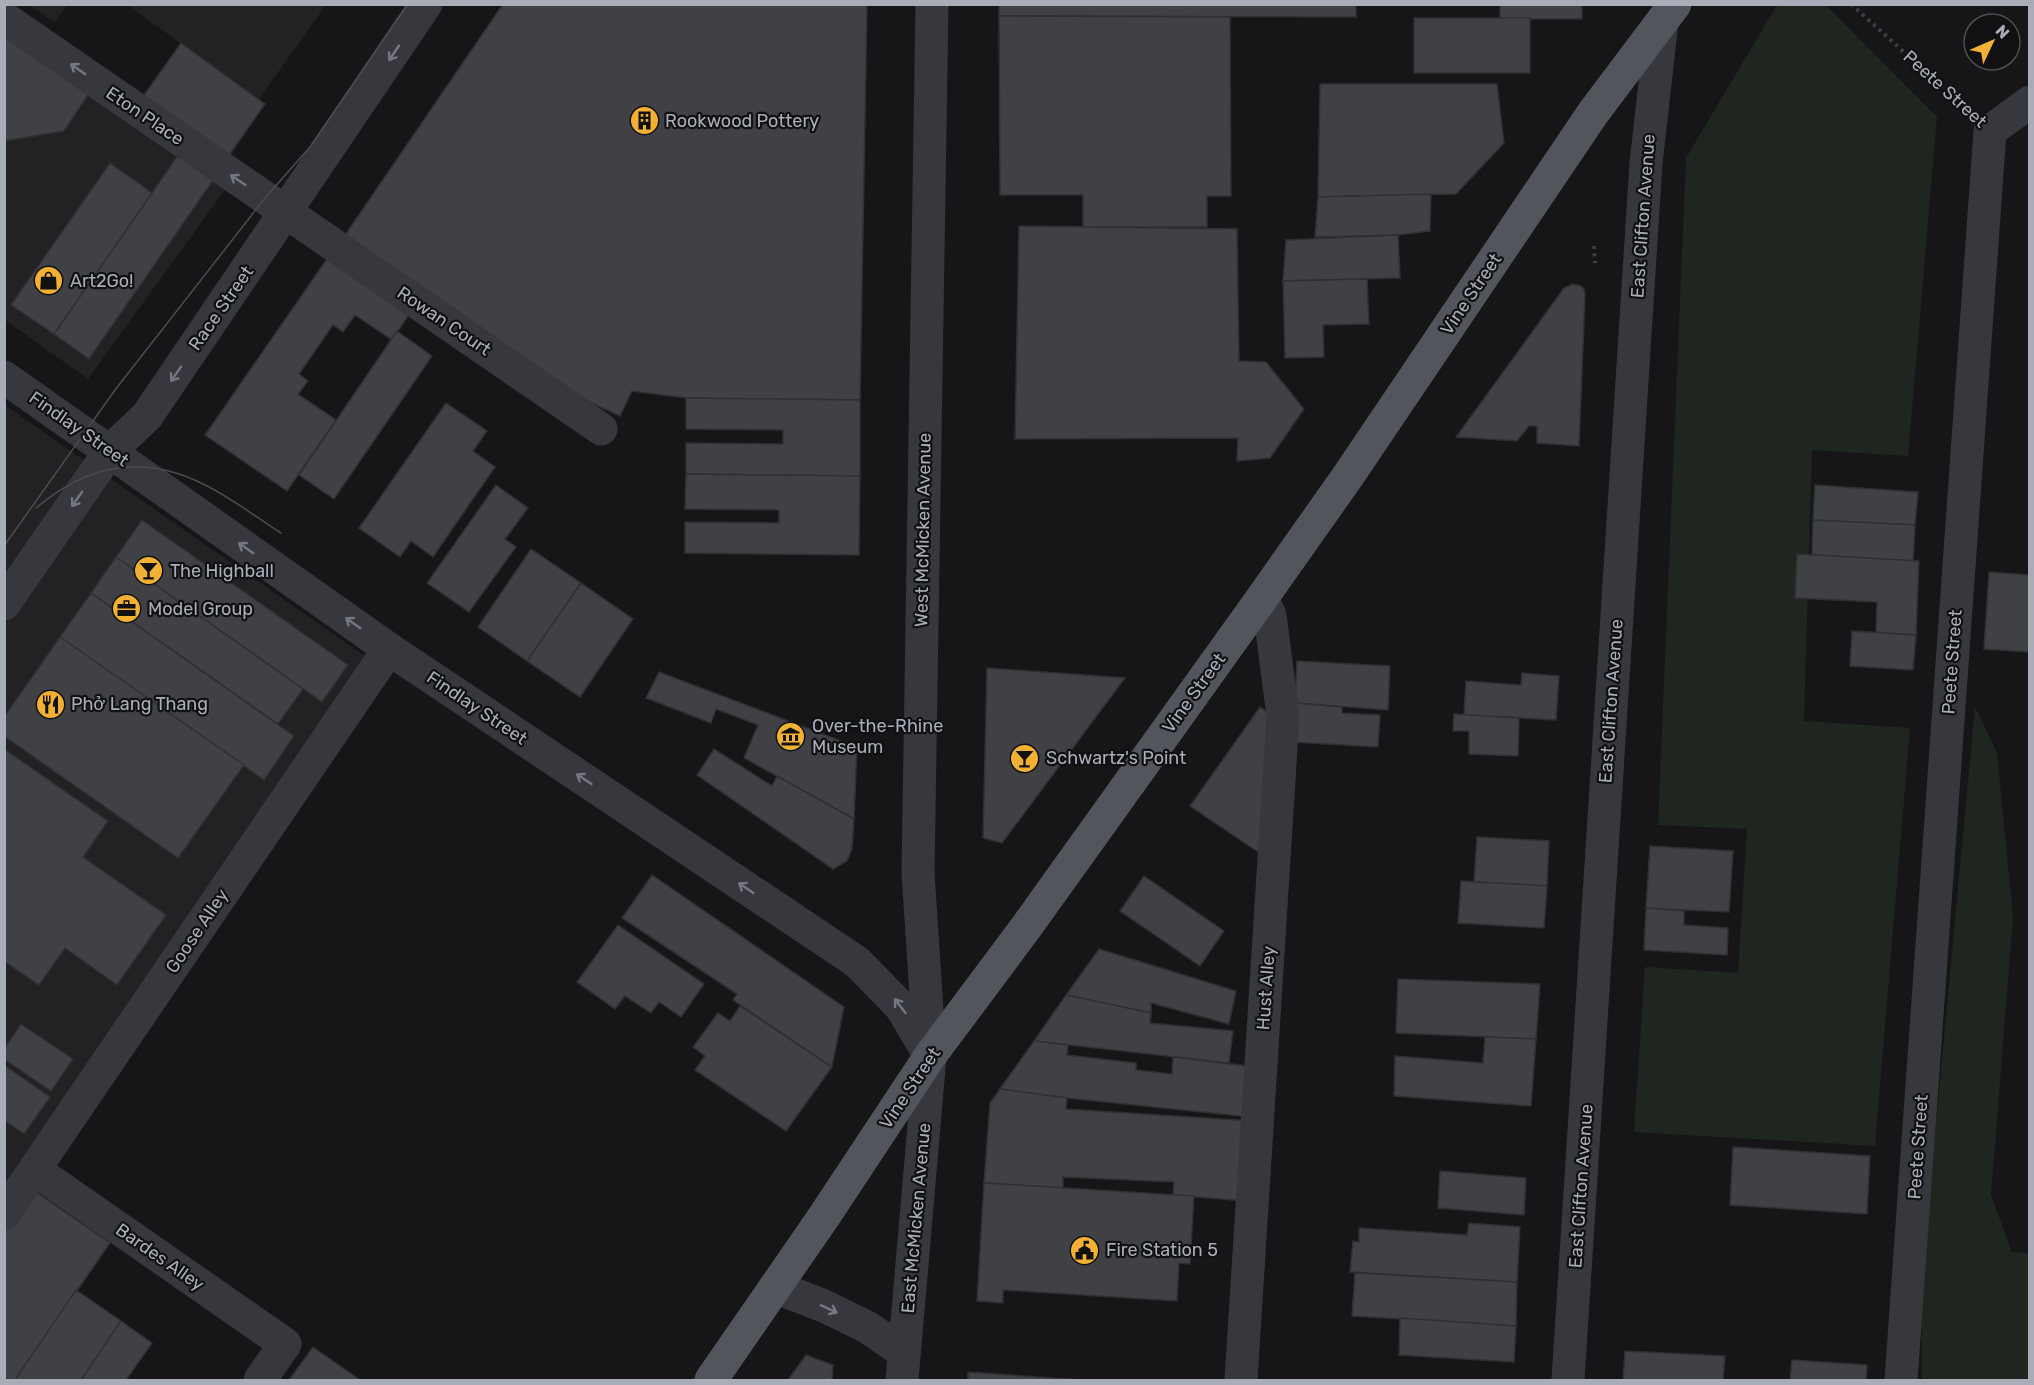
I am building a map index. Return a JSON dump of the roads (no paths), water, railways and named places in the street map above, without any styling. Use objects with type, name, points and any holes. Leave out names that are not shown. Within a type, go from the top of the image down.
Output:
[{"type":"main road","name":"Vine Street","points":[[711,1380],[930,1056],[1027,926],[1262,598],[1593,113],[1666,10]]},
{"type":"street","name":"Race Street","points":[[4,604],[110,451],[147,416],[426,4]]},
{"type":"street","name":"West McMicken Avenue","points":[[930,1056],[918,873],[932,4]]},
{"type":"street","name":"East Clifton Avenue","points":[[1568,1380],[1646,163],[1666,10]]},
{"type":"street","name":"Eton Place","points":[[4,18],[286,213]]},
{"type":"street","name":"Peete Street","points":[[1901,1380],[1990,131],[2030,102]]},
{"type":"street","name":"Rowan Court","points":[[286,213],[601,429]]},
{"type":"street","name":"Findlay Street","points":[[4,376],[389,649],[857,962],[901,1006],[930,1056]]},
{"type":"street","name":"Hust Alley","points":[[1241,1380],[1283,716],[1270,615],[1262,598]]},
{"type":"street","name":"Goose Alley","points":[[4,1214],[389,649]]},
{"type":"street","name":"East McMicken Avenue","points":[[903,1366],[930,1056]]},
{"type":"street","name":"Bardes Alley","points":[[35,1170],[285,1344],[260,1380]]},
{"type":"street","points":[[775,1287],[824,1306],[867,1327],[903,1366]]},
{"type":"tram line","points":[[4,546],[115,390],[265,198],[310,147],[408,4]]},
{"type":"tram line","points":[[36,508],[74,482],[93,474],[113,469],[155,468],[177,473],[210,487],[281,533]]},
{"type":"place","name":"Rookwood Pottery","points":[[644,121]]},
{"type":"place","name":"Art2Go!","points":[[49,281]]},
{"type":"place","name":"The Highball","points":[[149,571]]},
{"type":"place","name":"Model Group","points":[[127,609]]},
{"type":"place","name":"Phở Lang Thang","points":[[50,704]]},
{"type":"place","name":"Over-the-Rhine Museum","points":[[791,736]]},
{"type":"place","name":"Schwartz's Point","points":[[1025,758]]},
{"type":"place","name":"Fire Station 5","points":[[1085,1250]]}]
